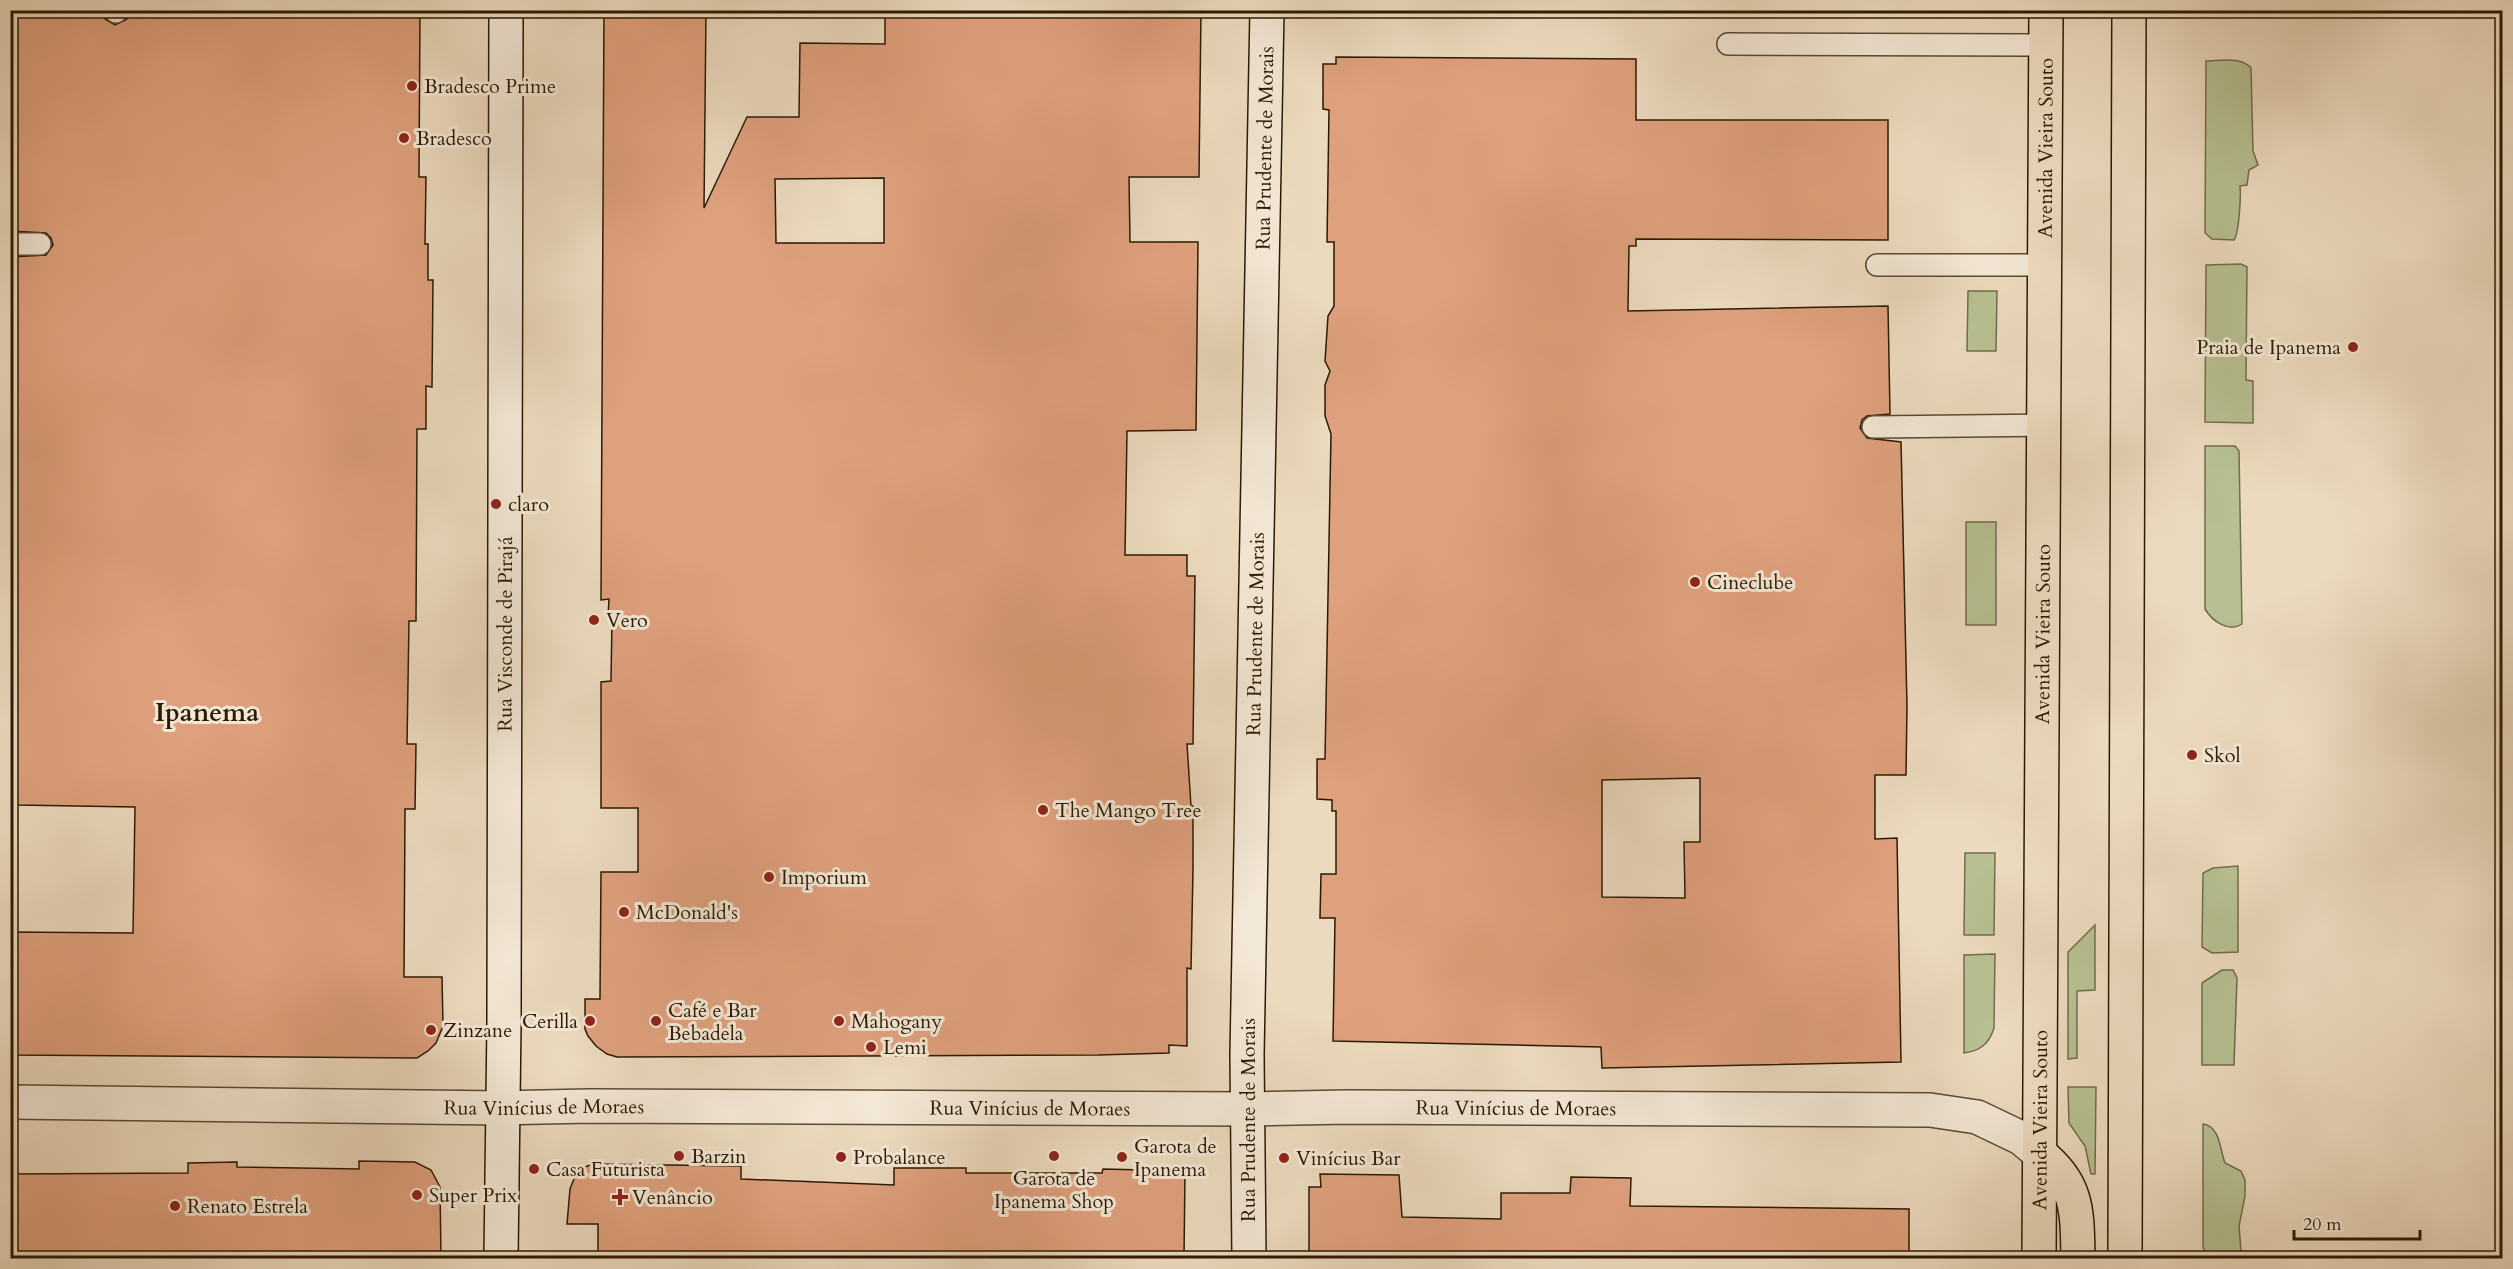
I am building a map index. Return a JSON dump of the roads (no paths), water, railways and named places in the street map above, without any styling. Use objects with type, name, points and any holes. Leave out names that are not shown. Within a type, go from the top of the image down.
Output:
[{"type":"highway","name":"Avenida Vieira Souto","points":[[2039,1258],[2046,10]]},
{"type":"highway","points":[[2125,1258],[2129,10]]},
{"type":"highway","points":[[2039,1153],[2060,1172],[2070,1187],[2077,1214],[2078,1258]]},
{"type":"main road","name":"Rua Visconde de Pirajá","points":[[501,1258],[504,1022],[506,10]]},
{"type":"main road","name":"Rua Prudente de Morais","points":[[1249,1258],[1247,1042],[1267,10]]},
{"type":"main road","name":"Rua Vinícius de Moraes","points":[[10,1102],[502,1108],[589,1106],[1248,1109],[1360,1107],[1930,1110],[1977,1117],[2021,1138],[2039,1153]]},
{"type":"lane","points":[[1728,44],[2046,45]]},
{"type":"lane","points":[[10,244],[40,244]]},
{"type":"lane","points":[[1877,265],[2046,266]]},
{"type":"lane","points":[[1873,427],[2045,425]]},
{"type":"place","name":"Bradesco Prime","points":[[412,86]]},
{"type":"place","name":"Bradesco","points":[[404,138]]},
{"type":"place","name":"Praia de Ipanema","points":[[2353,347]]},
{"type":"place","name":"claro","points":[[496,504]]},
{"type":"place","name":"Cineclube","points":[[1695,582]]},
{"type":"place","name":"Vero","points":[[594,620]]},
{"type":"place","name":"Skol","points":[[2192,755]]},
{"type":"place","name":"The Mango Tree","points":[[1043,810]]},
{"type":"place","name":"Imporium","points":[[769,877]]},
{"type":"place","name":"McDonald's","points":[[624,912]]},
{"type":"place","name":"Cerilla","points":[[590,1021]]},
{"type":"place","name":"Café e Bar Bebadela","points":[[656,1021]]},
{"type":"place","name":"Mahogany","points":[[839,1021]]},
{"type":"place","name":"Zinzane","points":[[431,1030]]},
{"type":"place","name":"Lemi","points":[[871,1047]]},
{"type":"place","name":"Barzin","points":[[679,1156]]},
{"type":"place","name":"Garota de Ipanema Shop","points":[[1054,1156]]},
{"type":"place","name":"Probalance","points":[[841,1157]]},
{"type":"place","name":"Garota de Ipanema","points":[[1122,1157]]},
{"type":"place","name":"Vinícius Bar","points":[[1284,1158]]},
{"type":"place","name":"Casa Futurista","points":[[534,1169]]},
{"type":"place","name":"Super Prix","points":[[417,1195]]},
{"type":"place","name":"Venâncio","points":[[620,1197]]},
{"type":"place","name":"Renato Estrela","points":[[175,1206]]},
{"type":"district","name":"Ipanema","points":[[207,712]]}]
